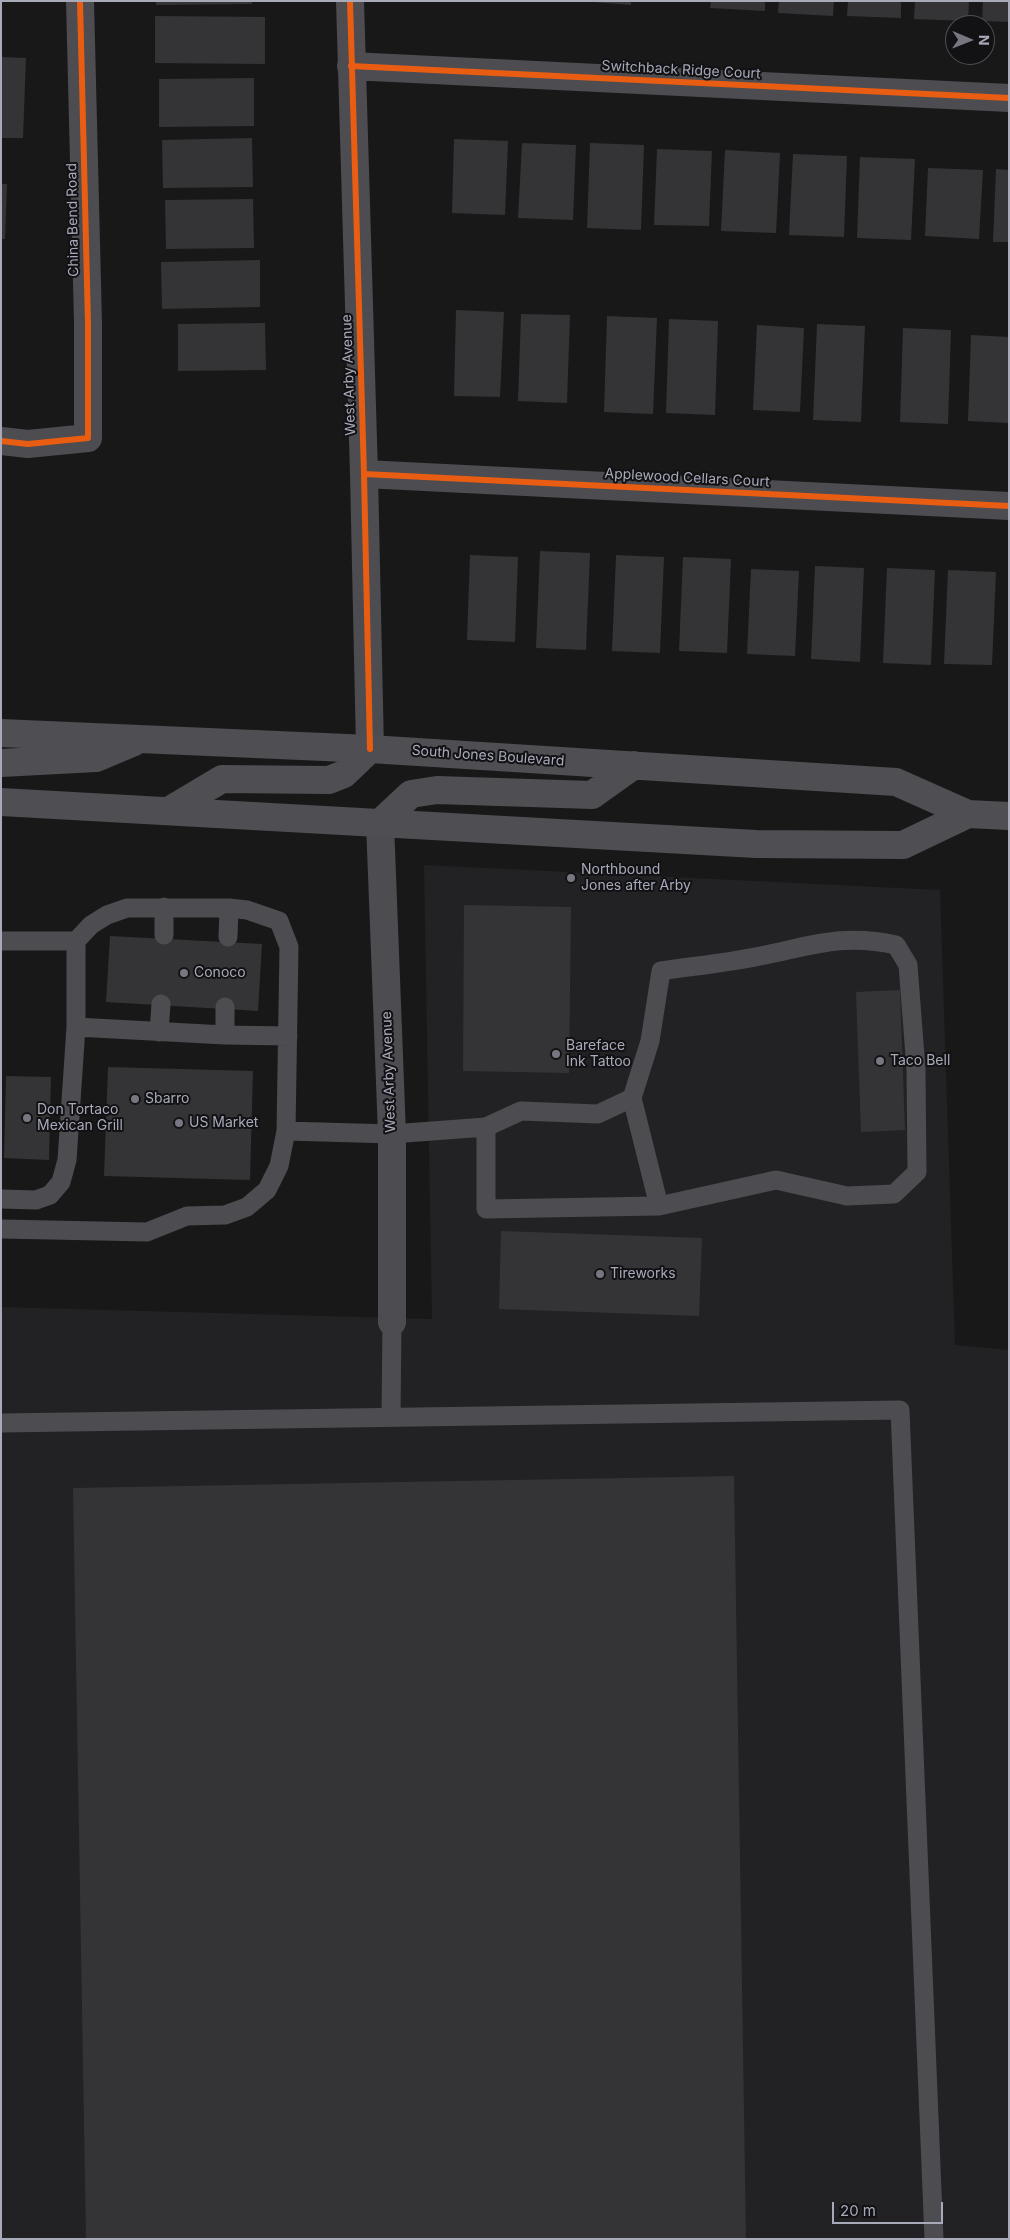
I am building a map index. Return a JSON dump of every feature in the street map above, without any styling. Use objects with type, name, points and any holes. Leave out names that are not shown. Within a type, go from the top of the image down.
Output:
[{"type":"main road","name":"South Jones Boulevard","points":[[1,733],[370,749],[896,782],[968,814],[1009,816]]},
{"type":"main road","points":[[1,763],[96,758],[142,739]]},
{"type":"main road","points":[[170,810],[222,779],[329,780],[344,774],[370,749]]},
{"type":"main road","points":[[380,823],[411,794],[437,790],[592,795],[634,766]]},
{"type":"main road","name":"South Jones Boulevard","points":[[1,802],[756,844],[903,845],[968,814]]},
{"type":"street","name":"China Bend Road","points":[[1,441],[28,444],[88,438],[88,323],[80,1]]},
{"type":"street","name":"West Arby Avenue","points":[[350,1],[370,749]]},
{"type":"street","name":"Switchback Ridge Court","points":[[351,66],[1009,98]]},
{"type":"street","name":"Applewood Cellars Court","points":[[364,474],[1009,506]]},
{"type":"street","name":"West Arby Avenue","points":[[380,823],[392,1134],[392,1322]]},
{"type":"lane","points":[[164,907],[164,935]]},
{"type":"lane","points":[[1,1199],[36,1200],[50,1195],[61,1182],[67,1160],[76,1027],[76,941],[91,924],[107,915],[127,908],[164,907],[247,910],[279,921],[289,947],[286,1131],[279,1166],[267,1190],[247,1207],[225,1215],[186,1216],[147,1232],[1,1229]]},
{"type":"lane","points":[[228,938],[229,908]]},
{"type":"lane","points":[[486,1127],[486,1209],[659,1206],[776,1180],[847,1196],[894,1194],[918,1172],[916,1069],[908,965],[896,945],[872,939],[827,940],[759,956],[661,971],[650,1041],[632,1098],[659,1206]]},
{"type":"lane","points":[[1,941],[76,941]]},
{"type":"lane","points":[[160,1032],[161,1004]]},
{"type":"lane","points":[[225,1007],[225,1035]]},
{"type":"lane","points":[[76,1027],[225,1035],[288,1036]]},
{"type":"lane","points":[[286,1131],[392,1134],[486,1127],[521,1111],[598,1114],[632,1098]]},
{"type":"lane","points":[[391,1417],[392,1322]]},
{"type":"lane","points":[[1,1423],[900,1410],[934,2239]]},
{"type":"shaded area","points":[[424,865],[940,890],[955,1345],[1009,1350],[1009,2239],[1,2239],[1,1307],[432,1319]]},
{"type":"building","points":[[156,1],[252,1],[252,4],[156,5]]},
{"type":"building","points":[[581,1],[631,1],[631,5]]},
{"type":"building","points":[[711,1],[765,1],[765,11],[710,8]]},
{"type":"building","points":[[779,1],[834,1],[833,16],[778,13]]},
{"type":"building","points":[[848,1],[901,1],[901,18],[847,16]]},
{"type":"building","points":[[915,1],[969,1],[968,15],[945,15],[945,20],[914,19]]},
{"type":"building","points":[[983,1],[1009,1],[1009,22],[995,21],[995,15],[982,15]]},
{"type":"building","points":[[155,16],[265,17],[265,64],[155,63]]},
{"type":"building","points":[[1,57],[26,58],[23,138],[1,138]]},
{"type":"building","points":[[254,78],[254,126],[159,127],[159,79]]},
{"type":"building","points":[[252,138],[253,187],[163,188],[162,140]]},
{"type":"building","points":[[454,139],[508,141],[505,215],[452,213]]},
{"type":"building","points":[[522,143],[576,145],[573,220],[518,218]]},
{"type":"building","points":[[590,143],[644,145],[641,230],[587,228]]},
{"type":"building","points":[[657,149],[712,151],[709,226],[654,225]]},
{"type":"building","points":[[725,150],[780,153],[776,233],[721,231]]},
{"type":"building","points":[[793,154],[847,156],[844,237],[789,235]]},
{"type":"building","points":[[860,157],[915,159],[911,240],[857,238]]},
{"type":"building","points":[[928,168],[983,170],[979,239],[925,236]]},
{"type":"building","points":[[996,169],[1009,170],[1009,242],[993,242]]},
{"type":"building","points":[[1,184],[7,184],[5,239],[1,239]]},
{"type":"building","points":[[253,199],[254,248],[166,249],[165,200]]},
{"type":"building","points":[[260,260],[260,307],[162,309],[161,262]]},
{"type":"building","points":[[456,310],[504,312],[500,397],[454,396]]},
{"type":"building","points":[[521,314],[570,315],[567,403],[518,401]]},
{"type":"building","points":[[607,316],[657,318],[653,414],[604,412]]},
{"type":"building","points":[[669,319],[718,321],[715,415],[666,413]]},
{"type":"building","points":[[265,323],[266,370],[178,371],[178,324]]},
{"type":"building","points":[[817,324],[865,326],[861,422],[813,420]]},
{"type":"building","points":[[757,325],[804,328],[800,412],[753,410]]},
{"type":"building","points":[[903,328],[951,330],[948,424],[900,422]]},
{"type":"building","points":[[971,335],[1009,337],[1009,423],[968,421]]},
{"type":"building","points":[[540,551],[590,553],[586,650],[536,648]]},
{"type":"building","points":[[470,555],[518,557],[515,642],[467,640]]},
{"type":"building","points":[[616,555],[664,557],[660,653],[612,651]]},
{"type":"building","points":[[683,557],[731,559],[727,653],[679,651]]},
{"type":"building","points":[[815,566],[864,568],[860,662],[811,659]]},
{"type":"building","points":[[887,568],[935,570],[931,665],[883,663]]},
{"type":"building","points":[[751,569],[799,571],[795,656],[747,654]]},
{"type":"building","points":[[948,570],[996,572],[992,665],[944,664]]},
{"type":"building","points":[[464,905],[571,907],[569,1073],[463,1071]]},
{"type":"building","points":[[110,936],[262,944],[258,1011],[106,1002]]},
{"type":"building","name":"Taco Bell","points":[[900,990],[905,1130],[861,1132],[856,992]]},
{"type":"building","name":"US Market","points":[[108,1067],[253,1071],[250,1180],[104,1176]]},
{"type":"building","name":"Don Tortaco Mexican Grill","points":[[6,1076],[51,1077],[49,1160],[4,1158]]},
{"type":"building","name":"Tireworks","points":[[501,1231],[702,1238],[699,1316],[499,1309]]},
{"type":"building","points":[[734,1476],[746,2239],[86,2239],[73,1488]]},
{"type":"cycle path","points":[[1,441],[28,444],[88,438],[88,323],[80,1]]},
{"type":"cycle path","points":[[350,1],[370,749]]},
{"type":"cycle path","points":[[351,66],[1009,98]]},
{"type":"cycle path","points":[[364,474],[1009,506]]},
{"type":"place","name":"Northbound Jones after Arby","points":[[571,878]]},
{"type":"place","name":"Conoco","points":[[184,973]]},
{"type":"place","name":"Bareface Ink Tattoo","points":[[556,1054]]},
{"type":"place","name":"Taco Bell","points":[[880,1061]]},
{"type":"place","name":"Sbarro","points":[[135,1099]]},
{"type":"place","name":"Don Tortaco Mexican Grill","points":[[27,1118]]},
{"type":"place","name":"US Market","points":[[179,1123]]},
{"type":"place","name":"Tireworks","points":[[600,1274]]}]
